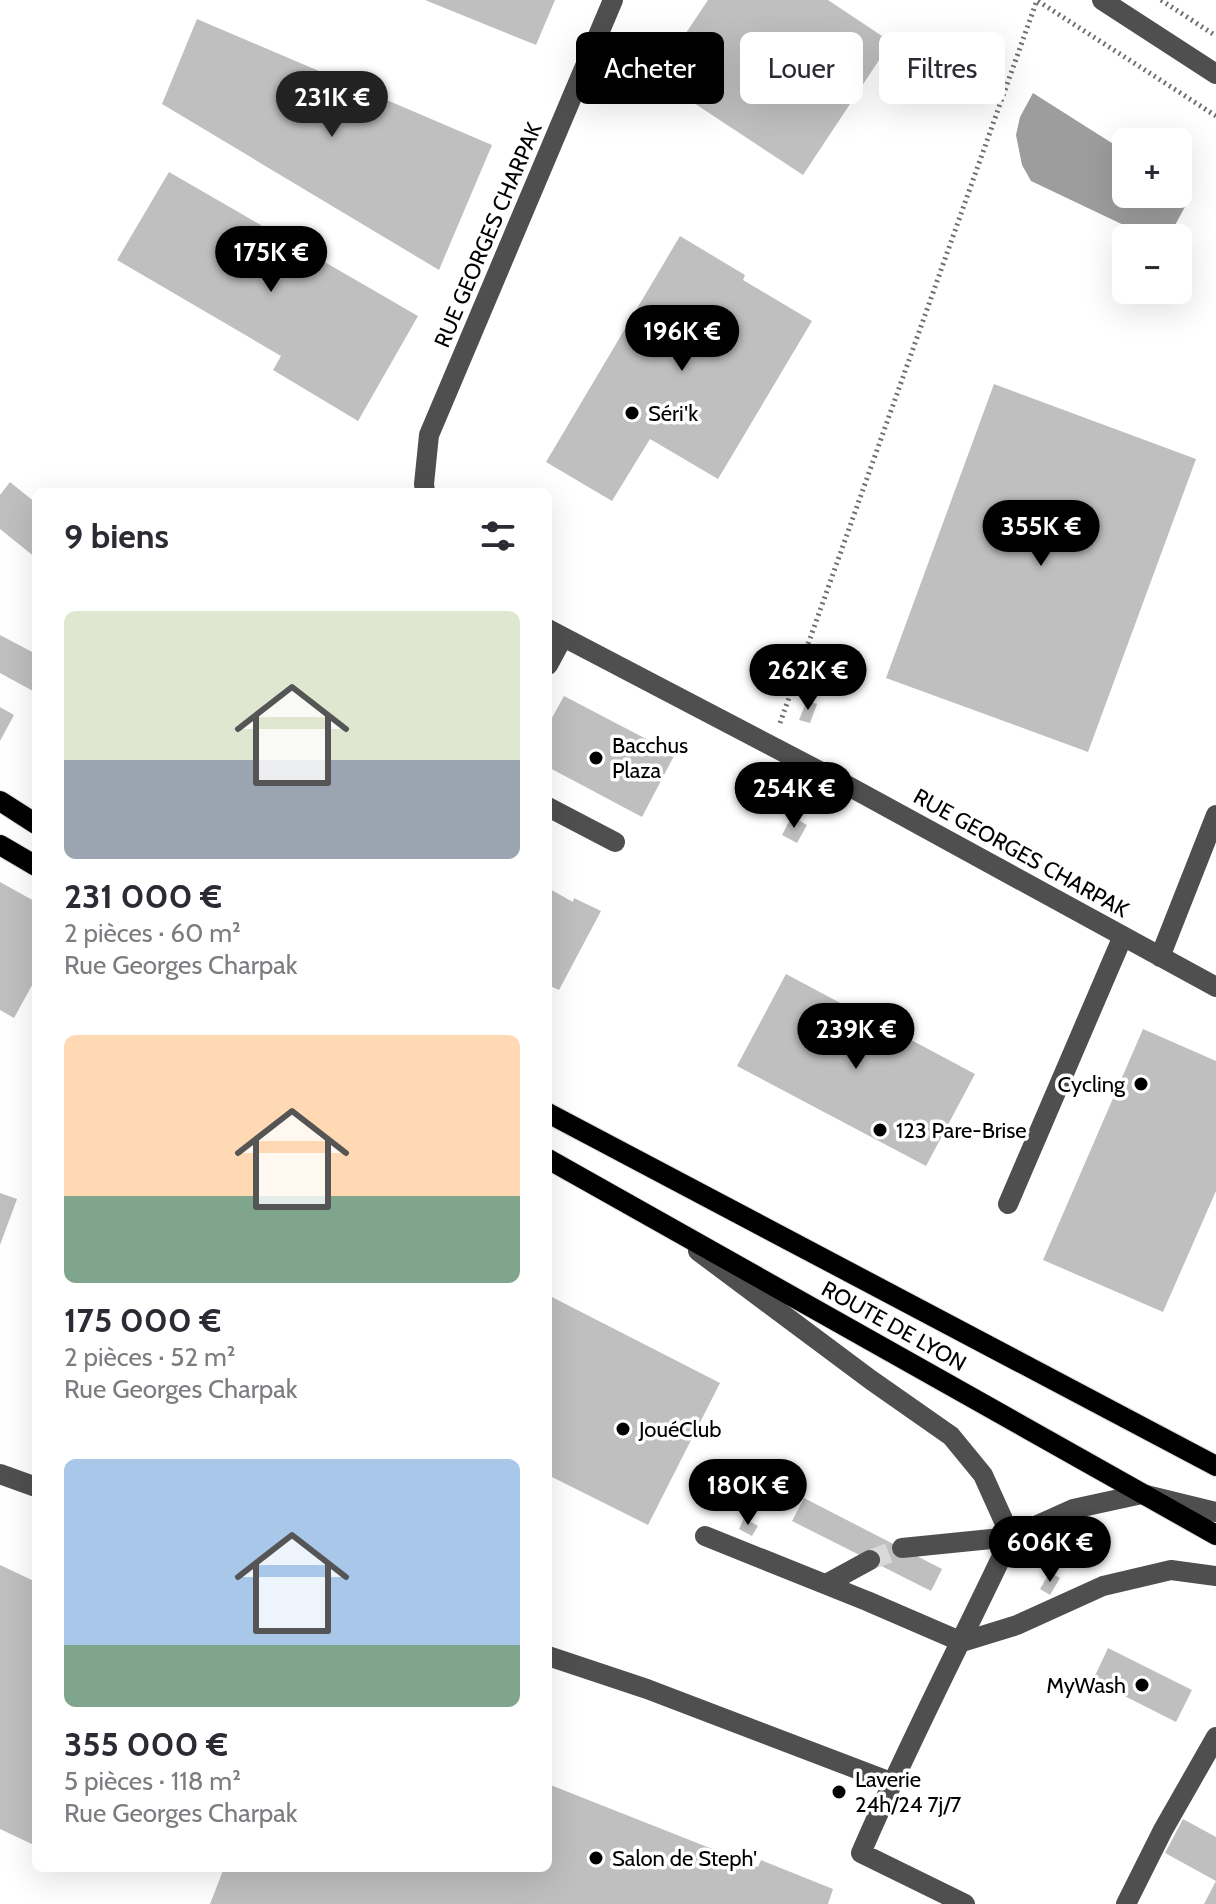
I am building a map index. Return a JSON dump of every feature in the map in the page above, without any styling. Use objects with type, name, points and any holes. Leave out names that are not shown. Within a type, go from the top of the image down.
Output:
[{"type":"main road","points":[[0,801],[32,821]]},
{"type":"main road","points":[[0,845],[32,864]]},
{"type":"main road","name":"ROUTE DE LYON","points":[[552,1115],[1216,1466]]},
{"type":"main road","name":"ROUTE DE LYON","points":[[552,1161],[1216,1535]]},
{"type":"street","name":"RUE GEORGES CHARPAK","points":[[424,488],[429,435],[613,0]]},
{"type":"street","points":[[1102,0],[1216,74]]},
{"type":"street","name":"RUE GEORGES CHARPAK","points":[[556,633],[772,746],[1216,987]]},
{"type":"street","points":[[552,809],[615,842]]},
{"type":"street","points":[[1160,957],[1216,815]]},
{"type":"street","points":[[1008,1204],[1123,936]]},
{"type":"street","points":[[657,1220],[951,1436],[983,1475],[1011,1537],[891,1782],[861,1853],[965,1904]]},
{"type":"street","points":[[0,1474],[32,1486]]},
{"type":"street","points":[[902,1548],[1011,1537],[1073,1509],[1142,1494],[1216,1512]]},
{"type":"street","points":[[705,1536],[962,1642],[1017,1625],[1103,1586],[1171,1570],[1216,1576]]},
{"type":"street","points":[[826,1584],[870,1560]]},
{"type":"street","points":[[552,1657],[647,1689],[891,1782]]},
{"type":"street","points":[[1126,1904],[1163,1830],[1216,1737]]},
{"type":"path","points":[[772,746],[1037,0],[1216,116]]},
{"type":"path","points":[[1161,0],[1216,36]]},
{"type":"shaded area","points":[[1033,93],[1112,143],[1112,208],[1184,208],[1176,224],[1122,224],[1031,181],[1022,165],[1016,135],[1020,117]]},
{"type":"building","points":[[425,0],[555,0],[536,45]]},
{"type":"building","points":[[708,0],[828,0],[879,34],[879,60],[863,84],[863,32],[740,32],[740,104],[850,104],[803,175],[695,104],[724,104],[724,32],[687,32]]},
{"type":"building","points":[[197,19],[492,145],[439,270],[162,104]]},
{"type":"building","points":[[169,172],[418,316],[358,421],[273,370],[281,356],[117,260]]},
{"type":"building","points":[[680,236],[745,275],[743,280],[812,321],[718,479],[650,439],[612,501],[546,462]]},
{"type":"building","points":[[994,384],[1196,459],[1088,752],[886,678]]},
{"type":"building","points":[[10,482],[32,500],[32,555],[0,529],[0,495]]},
{"type":"building","points":[[0,635],[32,652],[32,690],[0,673]]},
{"type":"building","points":[[564,696],[675,754],[642,817],[552,769],[552,718]]},
{"type":"building","points":[[807,700],[817,704],[810,723],[799,720]]},
{"type":"building","points":[[0,707],[14,715],[0,741]]},
{"type":"building","points":[[792,816],[807,825],[797,843],[782,835]]},
{"type":"building","points":[[0,882],[32,900],[32,985],[14,1018],[0,1010]]},
{"type":"building","points":[[552,890],[573,902],[574,898],[601,911],[559,990],[552,987]]},
{"type":"building","points":[[786,974],[861,1014],[855,1025],[877,1037],[883,1025],[975,1074],[926,1166],[737,1066]]},
{"type":"building","points":[[1143,1029],[1216,1061],[1216,1191],[1163,1312],[1043,1260]]},
{"type":"building","points":[[0,1193],[17,1199],[0,1245]]},
{"type":"building","name":"JouéClub","points":[[552,1297],[720,1383],[648,1525],[552,1477]]},
{"type":"building","points":[[804,1498],[942,1569],[931,1591],[792,1521]]},
{"type":"building","points":[[744,1518],[758,1526],[752,1536],[739,1529]]},
{"type":"building","points":[[0,1565],[32,1580],[32,1844],[0,1829]]},
{"type":"building","points":[[1050,1572],[1060,1578],[1050,1595],[1040,1589]]},
{"type":"building","name":"MyWash","points":[[1108,1648],[1192,1690],[1176,1722],[1093,1680]]},
{"type":"building","points":[[552,1786],[758,1867],[761,1860],[833,1889],[828,1904],[210,1904],[222,1872],[552,1872]]},
{"type":"building","points":[[1183,1819],[1216,1837],[1216,1881],[1165,1853]]},
{"type":"building","points":[[1216,1881],[1216,1904],[1204,1904]]},
{"type":"tunnel","points":[[870,1560],[902,1548]]},
{"type":"place","name":"Séri'k","points":[[632,413]]},
{"type":"place","name":"Bacchus Plaza","points":[[596,758]]},
{"type":"place","name":"Cycling","points":[[1141,1084]]},
{"type":"place","name":"123 Pare-Brise","points":[[880,1130]]},
{"type":"place","name":"JouéClub","points":[[623,1429]]},
{"type":"place","name":"MyWash","points":[[1142,1685]]},
{"type":"place","name":"Laverie 24h/24 7j/7","points":[[839,1792]]},
{"type":"place","name":"Salon de Steph'","points":[[596,1858]]}]
